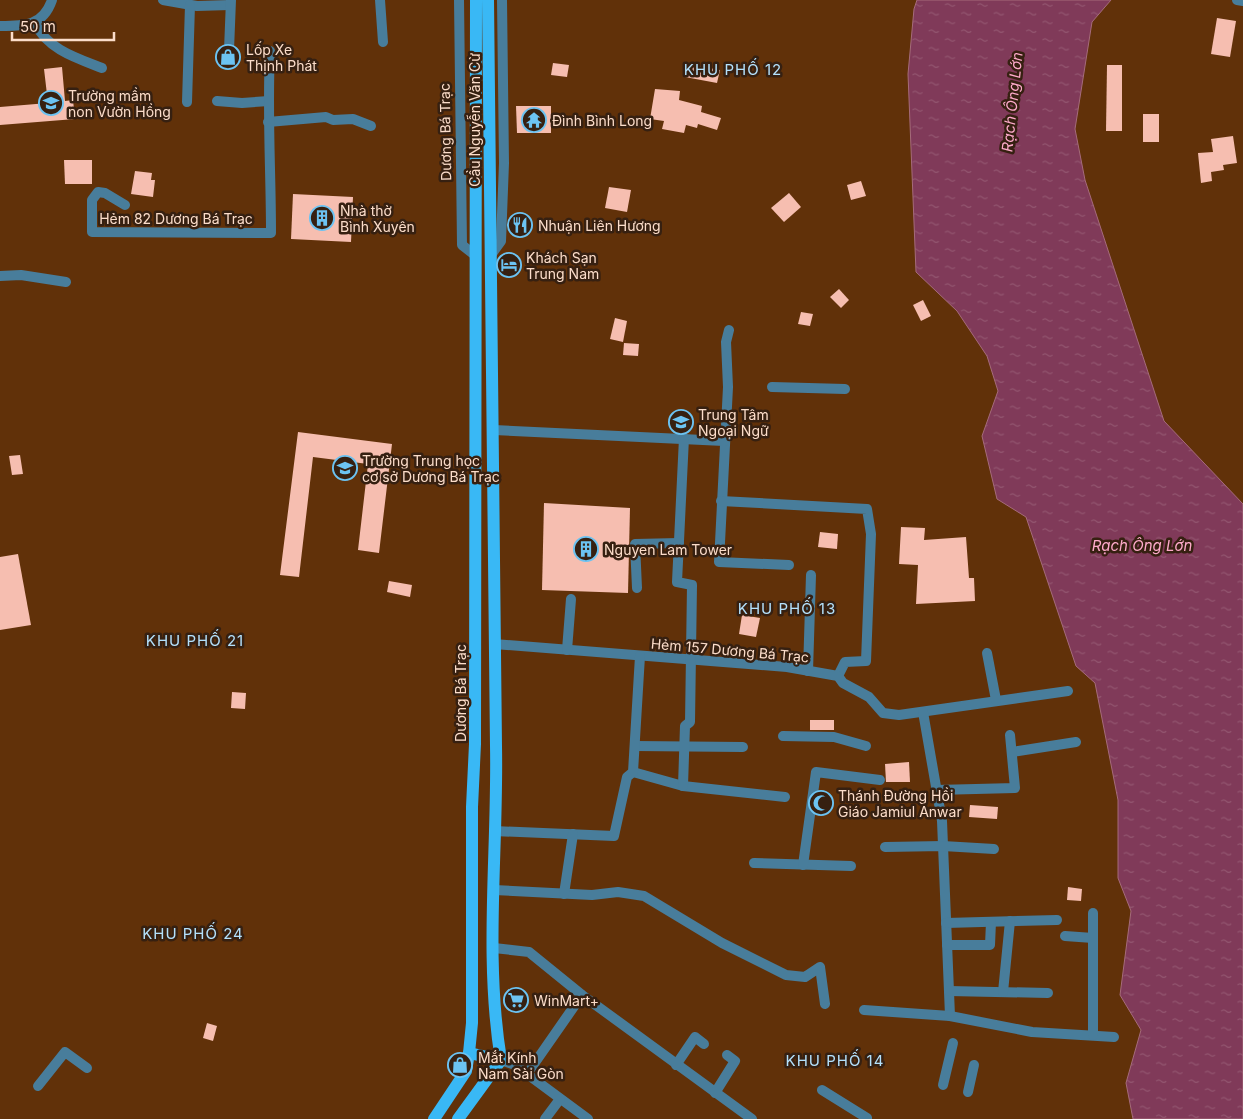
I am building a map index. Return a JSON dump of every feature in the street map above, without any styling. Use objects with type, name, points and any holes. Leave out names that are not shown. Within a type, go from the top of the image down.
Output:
[{"type":"main road","name":"Cầu Nguyễn Văn Cừ","points":[[476,0],[483,240]]},
{"type":"main road","name":"Cầu Nguyễn Văn Cừ","points":[[483,240],[488,0]]},
{"type":"main road","name":"Dương Bá Trạc","points":[[434,1119],[466,1071],[472,1023],[476,256],[483,240]]},
{"type":"main road","points":[[458,1119],[501,1060],[495,1024],[494,948],[496,744],[491,254],[483,240]]},
{"type":"main road","points":[[475,724],[495,726]]},
{"type":"main road","points":[[469,1053],[501,1060]]},
{"type":"street","points":[[0,26],[34,23],[47,14],[52,0]]},
{"type":"street","points":[[163,0],[190,5],[231,3],[229,50]]},
{"type":"street","points":[[380,0],[383,42]]},
{"type":"street","name":"Dương Bá Trạc","points":[[459,0],[462,245],[476,256]]},
{"type":"street","points":[[491,254],[500,241],[504,163],[502,0]]},
{"type":"street","points":[[1237,0],[1243,1]]},
{"type":"street","points":[[187,102],[190,5]]},
{"type":"street","points":[[34,23],[52,45],[72,57],[102,68]]},
{"type":"street","points":[[270,51],[268,122],[326,117],[333,120],[353,119],[371,126]]},
{"type":"street","points":[[217,101],[242,103],[269,101]]},
{"type":"street","name":"Hẻm 82 Dương Bá Trạc","points":[[125,205],[105,193],[98,192],[92,200],[92,232],[271,233],[271,140],[268,122]]},
{"type":"street","points":[[0,276],[20,275],[66,282]]},
{"type":"street","points":[[729,330],[726,342],[728,386],[718,562],[789,565]]},
{"type":"street","points":[[772,386],[844,389]]},
{"type":"street","points":[[494,430],[724,441]]},
{"type":"street","points":[[683,786],[685,726],[690,722],[692,660],[692,585],[677,582],[684,438]]},
{"type":"street","points":[[721,501],[868,509],[871,534],[866,661],[846,662],[838,676]]},
{"type":"street","points":[[637,588],[635,544],[679,543]]},
{"type":"street","points":[[808,671],[811,574]]},
{"type":"street","points":[[567,650],[571,599]]},
{"type":"street","name":"Hẻm 157 Dương Bá Trạc","points":[[494,644],[787,667],[838,676],[843,683],[869,697],[883,713],[899,715],[1068,691]]},
{"type":"street","points":[[986,653],[996,700]]},
{"type":"street","points":[[494,831],[614,836],[627,777],[633,772],[640,656]]},
{"type":"street","points":[[923,712],[943,846],[950,1016]]},
{"type":"street","points":[[936,790],[1015,788],[1010,735]]},
{"type":"street","points":[[782,736],[834,737],[866,746]]},
{"type":"street","points":[[1012,752],[1076,742]]},
{"type":"street","points":[[635,746],[743,747]]},
{"type":"street","points":[[633,772],[683,786],[785,797]]},
{"type":"street","points":[[803,865],[816,772],[880,780]]},
{"type":"street","points":[[564,894],[572,834]]},
{"type":"street","points":[[885,847],[943,846],[994,849]]},
{"type":"street","points":[[754,863],[851,866]]},
{"type":"street","points":[[494,890],[592,895],[618,892],[644,896],[722,942],[786,975],[805,977],[820,967],[825,1004]]},
{"type":"street","points":[[1093,913],[1093,1035]]},
{"type":"street","points":[[946,923],[1057,920]]},
{"type":"street","points":[[1003,992],[1010,921]]},
{"type":"street","points":[[947,945],[990,944],[991,922]]},
{"type":"street","points":[[1065,936],[1093,938]]},
{"type":"street","points":[[494,948],[529,952],[582,995],[752,1119]]},
{"type":"street","points":[[949,991],[1048,993]]},
{"type":"street","points":[[527,1074],[582,995]]},
{"type":"street","points":[[864,1010],[950,1016],[1032,1032],[1114,1037]]},
{"type":"street","points":[[676,1064],[695,1037],[704,1044]]},
{"type":"street","points":[[943,1085],[953,1043]]},
{"type":"street","points":[[38,1086],[65,1052],[86,1068]]},
{"type":"street","points":[[715,1092],[735,1061],[727,1055]]},
{"type":"street","points":[[501,1060],[515,1065],[588,1119]]},
{"type":"street","points":[[968,1092],[974,1065]]},
{"type":"street","points":[[822,1090],[867,1118]]},
{"type":"street","points":[[545,1119],[560,1099]]},
{"type":"water","name":"Rạch Ông Lớn","points":[[917,0],[1111,0],[1092,22],[1075,129],[1085,180],[1164,421],[1243,504],[1243,1119],[1133,1119],[1126,1083],[1141,1030],[1120,995],[1131,911],[1118,878],[1118,800],[1095,683],[1076,666],[1026,517],[997,499],[982,436],[998,391],[987,356],[957,311],[916,272],[908,74],[914,9]]},
{"type":"building","points":[[1217,18],[1236,21],[1230,57],[1211,54]]},
{"type":"building","points":[[553,63],[569,65],[567,77],[551,75]]},
{"type":"building","points":[[687,64],[720,70],[717,83],[685,77]]},
{"type":"building","points":[[1107,65],[1122,65],[1122,131],[1106,131]]},
{"type":"building","points":[[62,67],[65,101],[73,100],[75,119],[0,125],[0,107],[48,103],[44,69]]},
{"type":"building","points":[[655,89],[680,91],[679,100],[702,106],[701,112],[721,118],[717,130],[698,124],[697,128],[686,125],[684,133],[662,129],[664,121],[650,119]]},
{"type":"building","name":"Đình Bình Long","points":[[516,106],[551,106],[551,133],[517,133]]},
{"type":"building","points":[[1143,114],[1159,114],[1159,142],[1143,142]]},
{"type":"building","points":[[1233,136],[1237,163],[1223,165],[1224,170],[1211,172],[1212,181],[1201,183],[1198,153],[1213,152],[1211,139]]},
{"type":"building","points":[[64,160],[92,160],[92,184],[65,184]]},
{"type":"building","points":[[135,171],[152,173],[151,180],[155,180],[153,197],[131,194]]},
{"type":"building","points":[[861,181],[866,196],[851,200],[847,185]]},
{"type":"building","points":[[609,187],[631,190],[627,212],[605,208]]},
{"type":"building","points":[[789,193],[801,207],[784,222],[771,208]]},
{"type":"building","name":"Nhà thờ Bình Xuyên","points":[[293,194],[353,197],[351,242],[291,239]]},
{"type":"building","points":[[839,289],[849,300],[841,308],[830,297]]},
{"type":"building","points":[[923,300],[931,316],[921,321],[913,305]]},
{"type":"building","points":[[801,312],[813,314],[810,326],[798,324]]},
{"type":"building","points":[[615,318],[627,321],[623,342],[610,339]]},
{"type":"building","points":[[624,343],[639,344],[638,356],[623,355]]},
{"type":"building","points":[[298,432],[392,444],[379,553],[358,550],[368,464],[313,457],[299,577],[280,575]]},
{"type":"building","points":[[20,455],[23,474],[12,475],[9,456]]},
{"type":"building","name":"Nguyen Lam Tower","points":[[544,503],[630,508],[628,593],[542,590]]},
{"type":"building","points":[[901,527],[925,528],[924,540],[966,537],[969,578],[974,578],[975,601],[916,604],[918,565],[899,564]]},
{"type":"building","points":[[820,532],[838,534],[837,549],[818,547]]},
{"type":"building","points":[[18,554],[31,625],[0,630],[0,557]]},
{"type":"building","points":[[389,581],[412,585],[410,597],[387,592]]},
{"type":"building","points":[[742,615],[760,618],[756,637],[739,634]]},
{"type":"building","points":[[232,692],[246,693],[245,709],[231,708]]},
{"type":"building","points":[[810,720],[834,720],[834,730],[810,730]]},
{"type":"building","points":[[909,762],[910,782],[886,782],[885,764]]},
{"type":"building","points":[[970,805],[998,807],[997,819],[969,817]]},
{"type":"building","points":[[1068,887],[1082,889],[1081,901],[1067,900]]},
{"type":"building","points":[[207,1023],[217,1026],[213,1041],[203,1038]]},
{"type":"place","name":"Lốp Xe Thịnh Phát","points":[[228,57]]},
{"type":"place","name":"Trường mầm non Vườn Hồng","points":[[51,103]]},
{"type":"place","name":"Đình Bình Long","points":[[534,120]]},
{"type":"place","name":"Nhà thờ Bình Xuyên","points":[[322,218]]},
{"type":"place","name":"Nhuận Liên Hương","points":[[520,225]]},
{"type":"place","name":"Khách Sạn Trung Nam","points":[[509,265]]},
{"type":"place","name":"Trung Tâm Ngoại Ngữ","points":[[681,422]]},
{"type":"place","name":"Trường Trung học cơ sở Dương Bá Trạc","points":[[345,468]]},
{"type":"place","name":"Nguyen Lam Tower","points":[[586,549]]},
{"type":"place","name":"Thánh Đường Hồi Giáo Jamiul Anwar","points":[[821,803]]},
{"type":"place","name":"WinMart+","points":[[516,1000]]},
{"type":"place","name":"Mắt Kính Nam Sài Gòn","points":[[460,1065]]},
{"type":"district","name":"KHU PHỐ 12","points":[[733,69]]},
{"type":"district","name":"KHU PHỐ 13","points":[[787,608]]},
{"type":"district","name":"KHU PHỐ 21","points":[[195,640]]},
{"type":"district","name":"KHU PHỐ 24","points":[[193,933]]},
{"type":"district","name":"KHU PHỐ 14","points":[[835,1060]]}]
